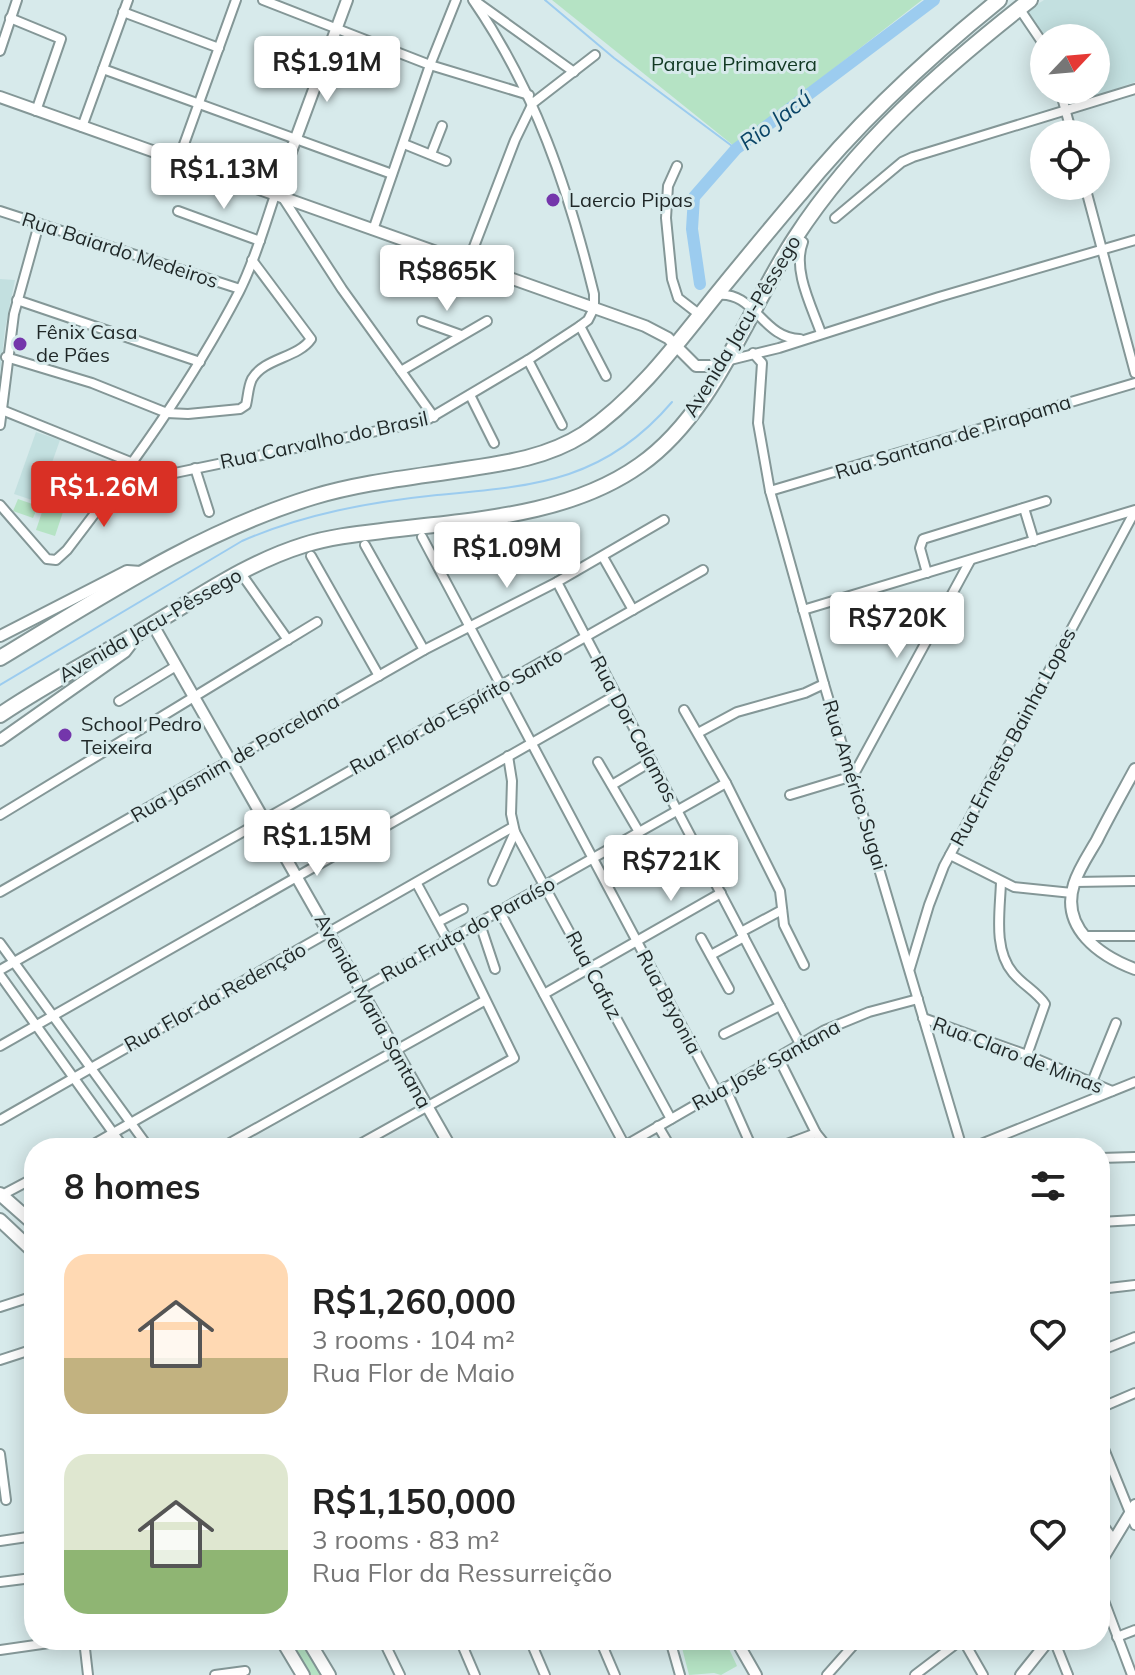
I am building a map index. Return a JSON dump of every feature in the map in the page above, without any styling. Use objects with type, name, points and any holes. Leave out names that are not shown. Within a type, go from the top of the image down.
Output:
[{"type":"highway","name":"Avenida Jacu-Pêssego","points":[[0,658],[141,572],[263,513],[367,484],[503,464],[562,446],[616,409],[647,380],[849,138],[936,51],[999,0]]},
{"type":"highway","name":"Avenida Jacu-Pêssego","points":[[0,715],[240,572],[305,545],[359,534],[505,515],[550,505],[595,490],[644,463],[668,441],[696,407],[725,362],[795,237],[863,149],[921,91],[1024,4]]},
{"type":"main road","points":[[1,1195],[24,1215]]},
{"type":"main road","points":[[0,1220],[24,1243]]},
{"type":"main road","points":[[288,1650],[303,1675]]},
{"type":"main road","points":[[314,1650],[329,1675]]},
{"type":"street","points":[[0,51],[2,31],[17,0]]},
{"type":"street","points":[[178,161],[236,0]]},
{"type":"street","points":[[263,0],[430,65],[531,99]]},
{"type":"street","points":[[0,505],[40,553],[51,561],[67,550],[133,463],[200,362],[240,289],[279,197],[347,0]]},
{"type":"street","points":[[373,230],[456,0]]},
{"type":"street","points":[[474,0],[574,72]]},
{"type":"street","points":[[474,0],[531,99],[560,174],[590,277],[594,308]]},
{"type":"street","points":[[82,127],[125,1]]},
{"type":"street","points":[[1024,4],[1034,24]]},
{"type":"street","points":[[123,12],[219,48]]},
{"type":"street","points":[[10,18],[60,37],[36,111]]},
{"type":"street","points":[[467,265],[531,99],[595,55]]},
{"type":"street","points":[[276,64],[318,80]]},
{"type":"street","points":[[103,69],[392,174]]},
{"type":"street","points":[[835,218],[902,162],[1135,89]]},
{"type":"street","points":[[0,97],[648,327],[676,344],[696,366],[712,366],[770,350],[1135,240]]},
{"type":"street","points":[[1064,104],[1068,120]]},
{"type":"street","points":[[431,154],[442,126]]},
{"type":"street","points":[[404,144],[446,161]]},
{"type":"street","points":[[677,166],[668,186],[666,210],[672,279],[678,298],[700,315]]},
{"type":"street","points":[[279,197],[434,417]]},
{"type":"street","points":[[1089,200],[1135,373]]},
{"type":"street","name":"Rua Baiardo Medeiros","points":[[0,211],[240,289]]},
{"type":"street","points":[[178,211],[260,241]]},
{"type":"street","points":[[0,425],[6,357],[17,300],[39,224]]},
{"type":"street","points":[[795,237],[803,242],[799,251],[802,274],[821,333]]},
{"type":"street","points":[[6,357],[92,383],[167,413],[236,410],[246,405],[255,375],[299,351],[311,339],[252,260]]},
{"type":"street","points":[[717,295],[737,296],[762,322],[777,332],[792,339],[803,338]]},
{"type":"street","points":[[17,300],[200,362]]},
{"type":"street","name":"Rua Carvalho do Brasil","points":[[117,485],[434,417],[580,326],[588,320],[594,308]]},
{"type":"street","points":[[422,321],[461,335]]},
{"type":"street","points":[[401,371],[487,321]]},
{"type":"street","points":[[580,326],[606,376]]},
{"type":"street","name":"Rua Américo Sugai","points":[[777,332],[762,371],[758,423],[770,491],[959,1138]]},
{"type":"street","points":[[753,353],[760,359],[762,371]]},
{"type":"street","points":[[528,360],[562,425]]},
{"type":"street","name":"Rua Santana de Pirapama","points":[[770,491],[1135,383]]},
{"type":"street","points":[[470,395],[494,443]]},
{"type":"street","points":[[2,410],[133,463]]},
{"type":"street","points":[[133,463],[138,481]]},
{"type":"street","points":[[195,468],[209,512]]},
{"type":"street","points":[[927,573],[920,548],[923,539],[1046,501]]},
{"type":"street","points":[[1024,508],[1034,541]]},
{"type":"street","points":[[803,610],[1135,511]]},
{"type":"street","name":"Rua Ernesto Bainha Lopes","points":[[910,971],[929,905],[950,855],[1135,511]]},
{"type":"street","points":[[557,582],[664,520]]},
{"type":"street","name":"Rua Bryonia","points":[[422,537],[592,859],[747,1138]]},
{"type":"street","points":[[365,545],[424,650]]},
{"type":"street","points":[[311,556],[379,676]]},
{"type":"street","points":[[603,557],[633,610]]},
{"type":"street","points":[[790,795],[853,776],[970,561]]},
{"type":"street","name":"Rua Flor do Espírito Santo","points":[[0,972],[703,570]]},
{"type":"street","points":[[0,636],[127,571],[141,572]]},
{"type":"street","points":[[240,572],[288,640]]},
{"type":"street","name":"Rua Jasmim de Porcelana","points":[[0,892],[424,650],[557,582]]},
{"type":"street","name":"Rua Dor Calamos","points":[[557,582],[800,1044]]},
{"type":"street","points":[[0,815],[317,622]]},
{"type":"street","points":[[0,740],[125,652],[146,629]]},
{"type":"street","name":"Avenida Maria Santana","points":[[146,629],[176,666],[445,1138]]},
{"type":"street","points":[[119,701],[176,666]]},
{"type":"street","points":[[698,733],[741,710],[805,693],[824,684]]},
{"type":"street","points":[[0,1046],[616,695]]},
{"type":"street","points":[[684,710],[726,783],[780,891],[787,931],[804,965]]},
{"type":"street","points":[[493,881],[514,830],[508,756]]},
{"type":"street","points":[[612,785],[652,761]]},
{"type":"street","points":[[598,762],[639,832]]},
{"type":"street","points":[[1135,769],[1132,781],[1073,887],[1074,917],[1084,936],[1102,955],[1135,969]]},
{"type":"street","name":"Rua Fruta do Paraíso","points":[[105,1138],[726,783]]},
{"type":"street","name":"Rua Flor da Redenção","points":[[0,1120],[514,830]]},
{"type":"street","name":"Rua Cafuz","points":[[514,830],[671,1119]]},
{"type":"street","points":[[641,876],[696,845]]},
{"type":"street","points":[[950,855],[1001,882],[1028,890],[1135,881]]},
{"type":"street","points":[[1001,882],[999,927],[1004,959],[1023,985],[1045,1004],[1027,1055]]},
{"type":"street","points":[[371,1138],[514,1058],[452,939],[438,922],[417,884]]},
{"type":"street","points":[[544,994],[721,893]]},
{"type":"street","points":[[438,922],[463,909]]},
{"type":"street","points":[[711,955],[782,910]]},
{"type":"street","points":[[500,912],[618,1138]]},
{"type":"street","points":[[480,924],[495,969]]},
{"type":"street","points":[[1084,936],[1135,936]]},
{"type":"street","points":[[701,938],[729,989]]},
{"type":"street","points":[[0,943],[142,1138]]},
{"type":"street","points":[[0,972],[117,1138]]},
{"type":"street","name":"Rua José Santana","points":[[638,1138],[838,1024],[918,999]]},
{"type":"street","points":[[239,1138],[484,1001]]},
{"type":"street","points":[[724,1034],[780,1006]]},
{"type":"street","name":"Rua Claro de Minas","points":[[923,1018],[1027,1055],[1112,1091]]},
{"type":"street","points":[[1092,1082],[1116,1023]]},
{"type":"street","points":[[778,1057],[820,1138]]},
{"type":"street","points":[[996,1138],[1135,1082]]},
{"type":"street","points":[[658,1126],[665,1138]]},
{"type":"street","points":[[803,1138],[816,1133]]},
{"type":"street","points":[[1110,1158],[1135,1157]]},
{"type":"street","points":[[1,1195],[24,1183]]},
{"type":"street","points":[[1110,1221],[1135,1220]]},
{"type":"street","points":[[1110,1288],[1135,1285]]},
{"type":"street","points":[[0,1307],[24,1299]]},
{"type":"street","points":[[1110,1347],[1135,1337]]},
{"type":"street","points":[[0,1360],[24,1352]]},
{"type":"street","points":[[1110,1404],[1135,1393]]},
{"type":"street","points":[[0,1454],[6,1500]]},
{"type":"street","points":[[1110,1461],[1132,1509],[1135,1525]]},
{"type":"street","points":[[1110,1547],[1132,1509]]},
{"type":"street","points":[[1110,1535],[1114,1540]]},
{"type":"street","points":[[0,1541],[24,1537]]},
{"type":"street","points":[[0,1582],[24,1581]]},
{"type":"street","points":[[1110,1618],[1132,1675]]},
{"type":"street","points":[[1117,1637],[1135,1630]]},
{"type":"street","points":[[0,1650],[24,1647]]},
{"type":"street","points":[[85,1650],[88,1675]]},
{"type":"street","points":[[388,1650],[400,1675]]},
{"type":"street","points":[[464,1650],[475,1675]]},
{"type":"street","points":[[534,1650],[545,1675]]},
{"type":"street","points":[[604,1650],[615,1675]]},
{"type":"street","points":[[673,1650],[680,1675]]},
{"type":"street","points":[[742,1650],[756,1675]]},
{"type":"street","points":[[827,1675],[849,1650]]},
{"type":"street","points":[[915,1675],[949,1650]]},
{"type":"street","points":[[968,1650],[983,1675]]},
{"type":"street","points":[[1021,1675],[1042,1650]]},
{"type":"street","points":[[1056,1650],[1068,1675]]},
{"type":"street","points":[[215,1675],[245,1671]]},
{"type":"shaded area","points":[[1044,0],[1135,0],[1135,82],[1110,91],[1110,24],[1036,24],[1027,11]]},
{"type":"shaded area","points":[[0,279],[15,280],[0,374]]},
{"type":"shaded area","points":[[36,432],[60,440],[38,502],[14,494]]},
{"type":"green space","name":"Parque Primavera","points":[[552,0],[922,0],[734,146]]},
{"type":"green space","points":[[18,499],[38,506],[33,518],[13,511]]},
{"type":"green space","points":[[45,503],[64,509],[55,536],[36,530]]},
{"type":"green space","points":[[295,1650],[308,1650],[322,1675],[309,1675]]},
{"type":"green space","points":[[683,1650],[730,1650],[737,1666],[721,1675],[689,1675]]},
{"type":"waterway","points":[[545,0],[614,58],[736,149]]},
{"type":"waterway","name":"Rio Jacú","points":[[700,284],[692,229],[694,197],[736,149],[934,0]]},
{"type":"waterway","points":[[0,685],[242,541],[289,523],[338,510],[505,488],[565,475],[620,449],[646,429],[672,402]]},
{"type":"place","name":"Laercio Pipas","points":[[553,200]]},
{"type":"place","name":"Fênix Casa de Pães","points":[[20,344]]},
{"type":"place","name":"School Pedro Teixeira","points":[[65,735]]}]
